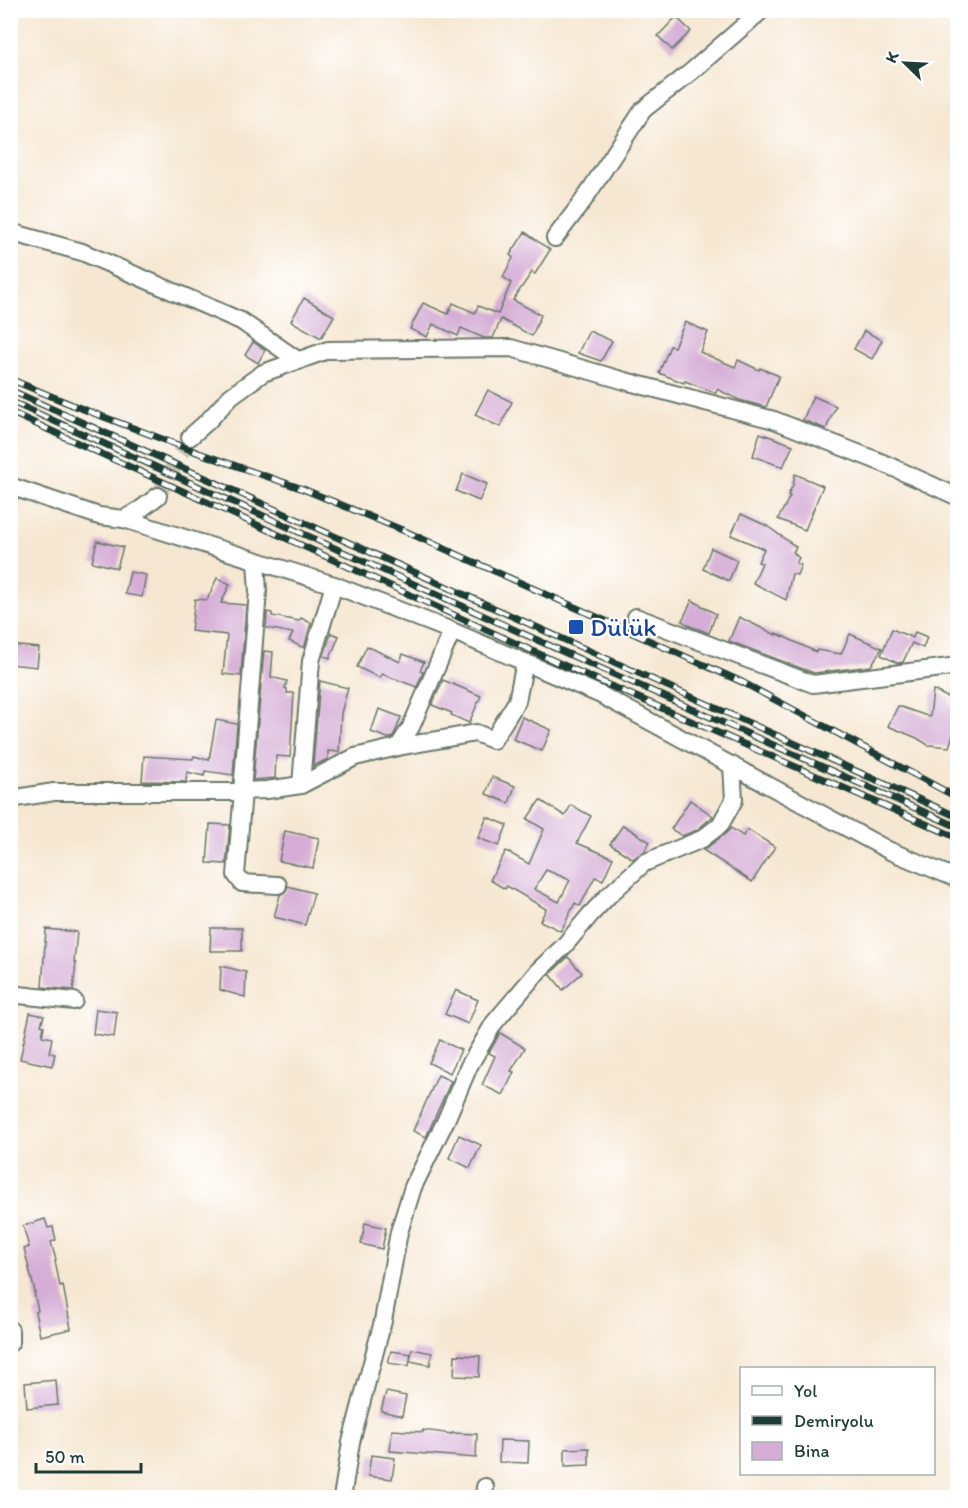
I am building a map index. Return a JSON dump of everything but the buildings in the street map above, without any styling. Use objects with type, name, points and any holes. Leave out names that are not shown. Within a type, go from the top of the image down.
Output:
[{"type":"street","points":[[555,238],[583,201],[643,110],[762,10]]},
{"type":"street","points":[[10,232],[82,252],[242,321],[299,361]]},
{"type":"street","points":[[190,437],[231,396],[263,373],[328,350],[511,348],[774,420],[883,463],[957,497]]},
{"type":"street","points":[[10,486],[99,516],[124,519],[334,585],[452,631],[601,695],[890,850],[957,879]]},
{"type":"street","points":[[124,519],[158,496]]},
{"type":"street","points":[[256,562],[258,591],[236,875],[242,883],[278,885]]},
{"type":"street","points":[[302,785],[311,661],[334,585]]},
{"type":"street","points":[[636,617],[813,684],[957,666]]},
{"type":"street","points":[[398,747],[411,727],[452,631]]},
{"type":"street","points":[[10,799],[54,792],[267,790],[302,785],[355,757],[398,747],[476,733],[493,740],[517,701],[525,663]]},
{"type":"street","points":[[342,1497],[351,1442],[383,1321],[403,1221],[413,1187],[446,1120],[469,1066],[494,1023],[539,970],[564,946],[608,896],[644,863],[702,839],[720,825],[734,800],[732,765]]},
{"type":"street","points":[[10,994],[74,1001]]},
{"type":"street","points":[[10,1330],[10,1343]]},
{"type":"tunnel","points":[[158,496],[190,437]]},
{"type":"railway","points":[[10,379],[199,453],[303,489],[407,532],[742,682],[958,798]]},
{"type":"railway","points":[[10,390],[958,817]]},
{"type":"railway","points":[[10,401],[566,653],[958,827]]},
{"type":"railway","points":[[10,412],[561,664],[958,838]]},
{"type":"place","name":"Dülük","points":[[576,627]]}]
